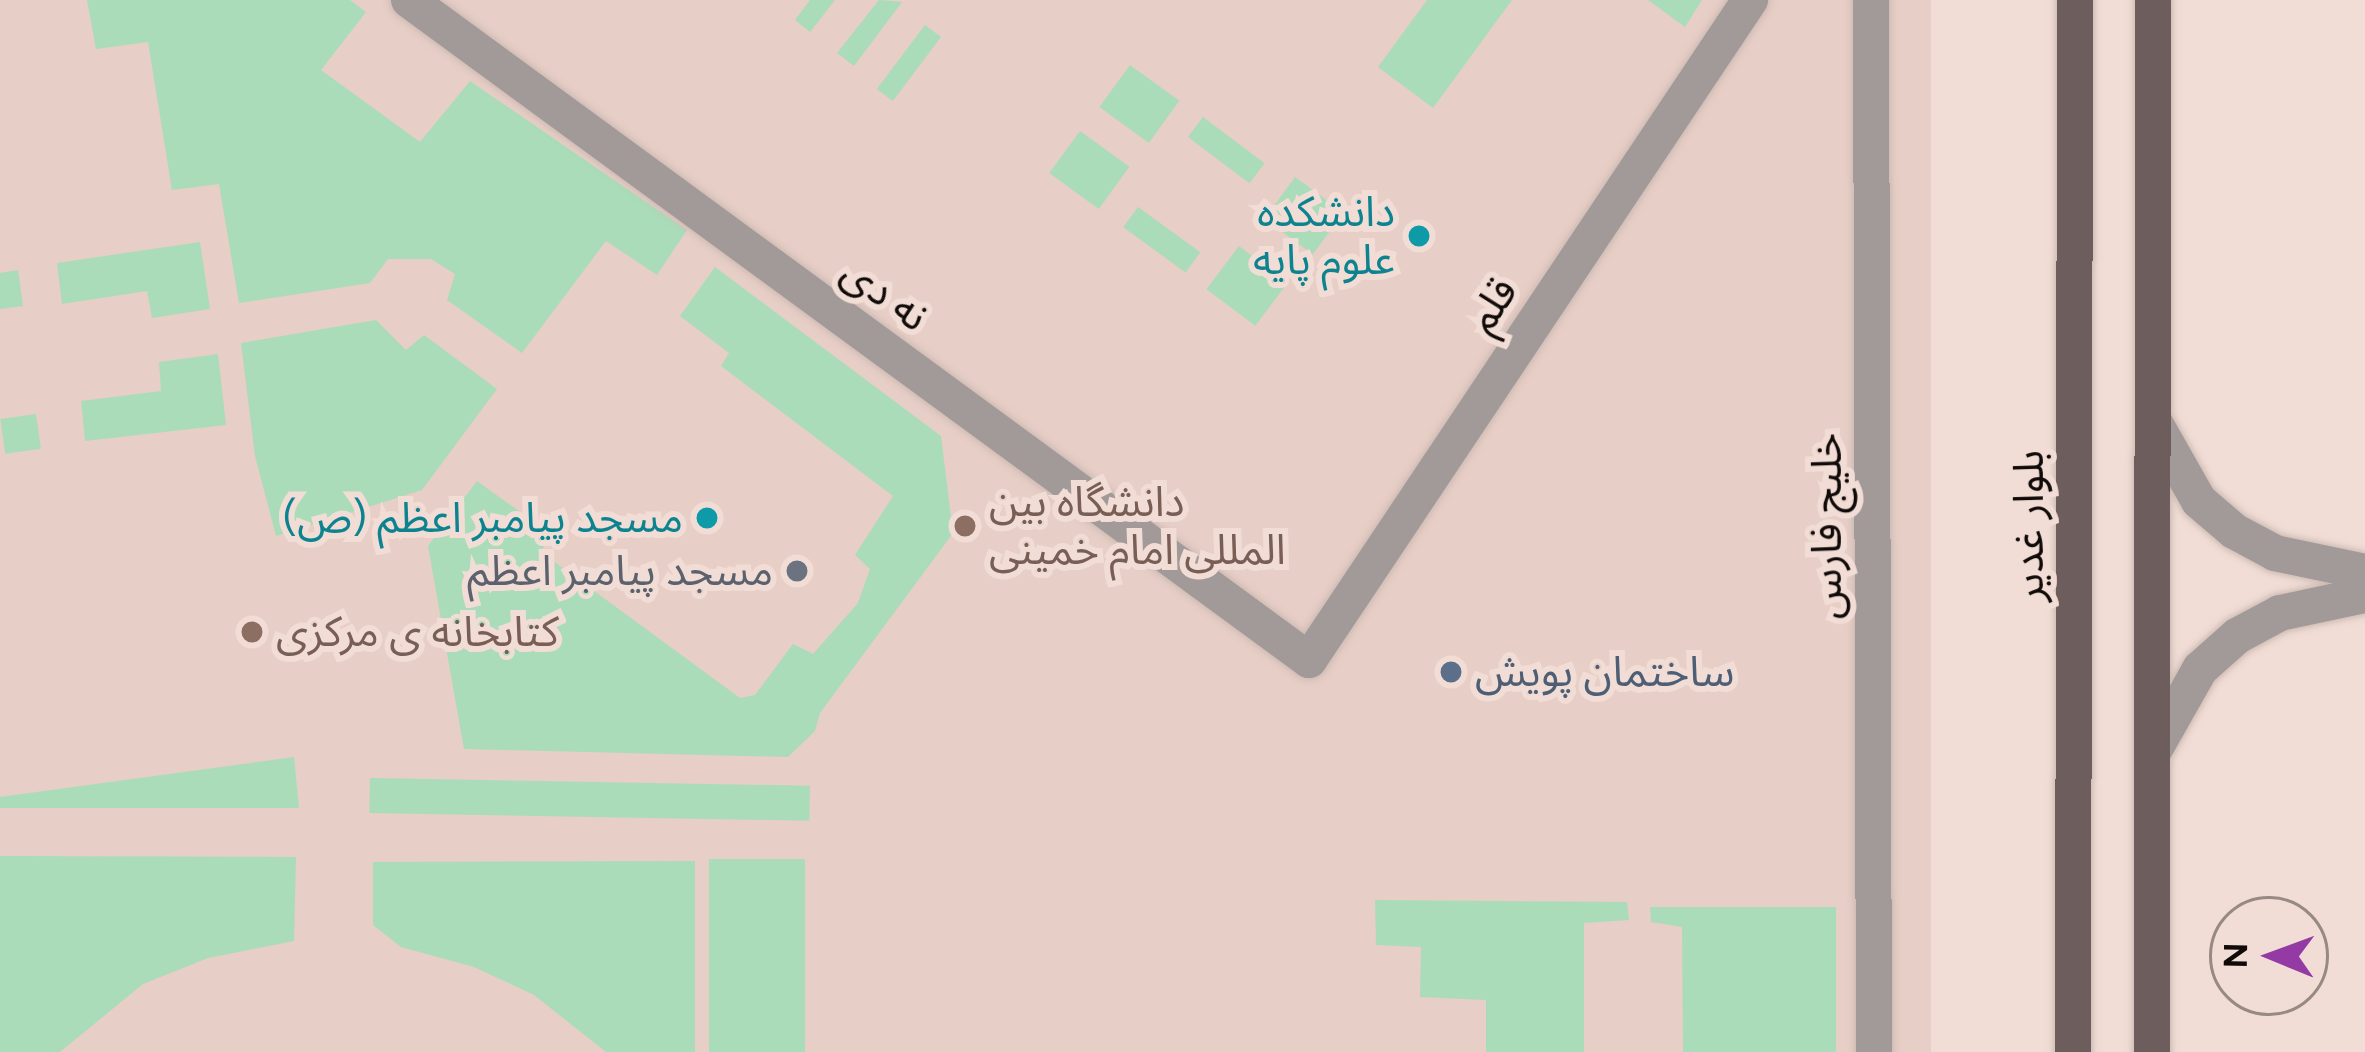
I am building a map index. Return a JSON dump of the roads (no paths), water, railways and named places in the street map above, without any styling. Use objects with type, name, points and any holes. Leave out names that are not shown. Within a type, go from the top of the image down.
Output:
[{"type":"main road","name":"بلوار غدیر","points":[[2073,1052],[2075,0]]},
{"type":"main road","points":[[2152,1052],[2153,0]]},
{"type":"street","name":"نه دی","points":[[409,0],[1309,660]]},
{"type":"street","name":"قلم","points":[[1309,660],[1750,0]]},
{"type":"street","name":"خلیج فارس","points":[[1871,0],[1874,1052]]},
{"type":"street","points":[[2153,420],[2171,463],[2234,531],[2276,553],[2365,572]]},
{"type":"street","points":[[2152,754],[2200,669],[2237,636],[2280,613],[2365,595]]},
{"type":"place","name":"دانشکده علوم پایه","points":[[1419,236]]},
{"type":"place","name":"مسجد پیامبر اعظم (ص)","points":[[707,518]]},
{"type":"place","name":"دانشگاه بین المللی امام خمینی","points":[[965,526]]},
{"type":"place","name":"مسجد پیامبر اعظم","points":[[797,571]]},
{"type":"place","name":"کتابخانه ی مرکزی","points":[[252,632]]},
{"type":"place","name":"ساختمان پویش","points":[[1451,672]]}]
